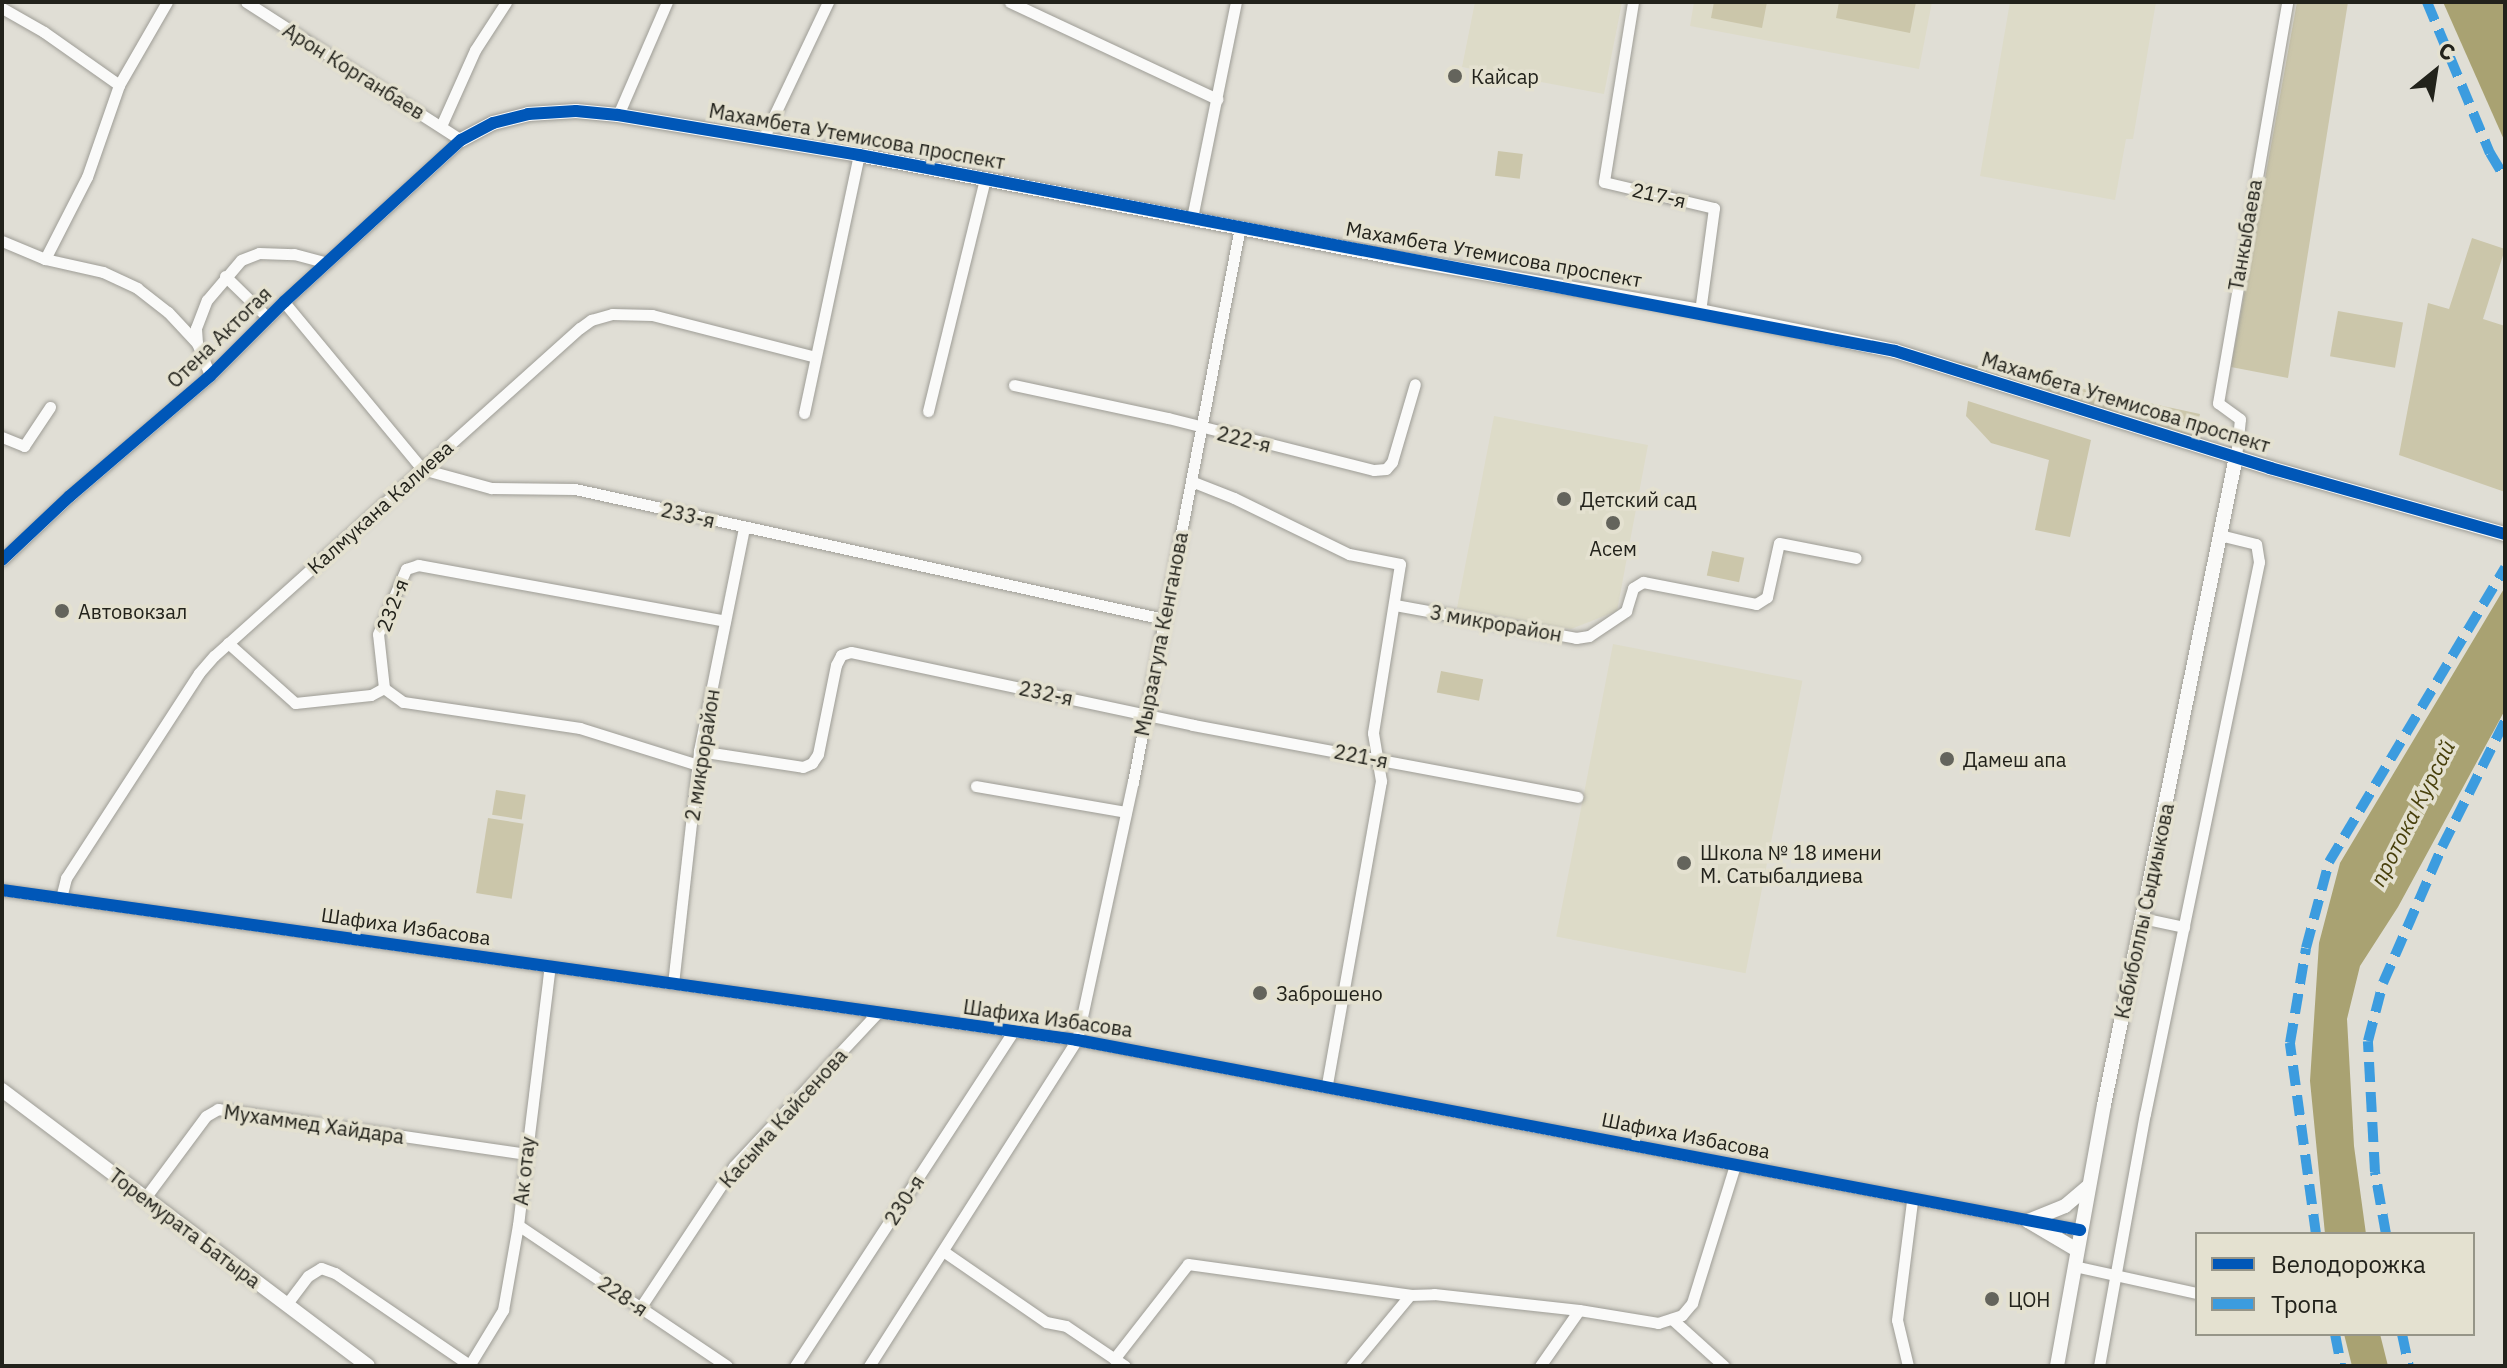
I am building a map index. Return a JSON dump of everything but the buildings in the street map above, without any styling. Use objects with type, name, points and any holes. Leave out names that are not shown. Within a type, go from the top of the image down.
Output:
[{"type":"street","points":[[45,259],[87,177],[119,85],[167,2]]},
{"type":"street","name":"Арон Корганбаев","points":[[246,2],[461,140]]},
{"type":"street","points":[[441,126],[475,50],[506,2]]},
{"type":"street","points":[[618,115],[667,2]]},
{"type":"street","points":[[763,139],[828,2]]},
{"type":"street","points":[[1010,2],[1217,99]]},
{"type":"street","points":[[1192,218],[1236,2]]},
{"type":"street","name":"217-я","points":[[1633,2],[1604,182],[1714,208],[1700,311]]},
{"type":"street","name":"Танкыбаева","points":[[2236,457],[2240,419],[2218,403],[2287,2]]},
{"type":"street","points":[[2,8],[44,32],[119,85]]},
{"type":"street","name":"Махамбета Утемисова проспект","points":[[461,140],[493,123],[528,114],[576,111],[618,115],[859,155],[1700,311],[1895,351],[2236,457],[2505,534]]},
{"type":"street","name":"Отена Актогая","points":[[2,560],[70,496],[210,376],[284,302],[461,140]]},
{"type":"street","points":[[804,413],[859,155]]},
{"type":"street","points":[[928,411],[985,179]]},
{"type":"street","name":"Мырзагула Кенганова","points":[[1077,1040],[1126,812],[1240,227]]},
{"type":"street","points":[[2,241],[45,259],[103,272],[137,288],[168,312],[197,343],[210,376]]},
{"type":"street","points":[[197,343],[199,317],[225,276],[241,260],[259,253],[294,254],[327,263]]},
{"type":"street","points":[[225,276],[268,318]]},
{"type":"street","points":[[284,302],[422,469]]},
{"type":"street","name":"Калмукана Калиева","points":[[61,898],[66,878],[199,673],[228,643],[591,320],[612,314],[652,315],[815,357]]},
{"type":"street","name":"222-я","points":[[1014,385],[1374,470],[1386,469],[1392,462],[1415,384]]},
{"type":"street","points":[[2,437],[24,446],[50,407]]},
{"type":"street","name":"Кабиболлы Сыдиыкова","points":[[2057,1366],[2088,1187],[2236,457]]},
{"type":"street","name":"233-я","points":[[422,469],[491,488],[575,489],[1164,619]]},
{"type":"street","points":[[1191,481],[1234,498],[1349,554],[1400,564],[1373,733],[1381,760],[1381,781],[1327,1085]]},
{"type":"street","name":"2 микрорайон","points":[[673,984],[699,751],[744,527]]},
{"type":"street","points":[[2099,1366],[2259,562],[2256,544],[2220,535]]},
{"type":"street","name":"3 микрорайон","points":[[1395,605],[1576,638],[1589,636],[1626,611],[1633,588],[1643,582],[1756,604],[1767,597],[1779,543],[1856,558]]},
{"type":"street","name":"232-я","points":[[384,688],[378,634],[411,565],[725,621]]},
{"type":"street","points":[[228,643],[295,703],[371,695],[384,688],[403,702],[580,728],[698,765]]},
{"type":"street","name":"232-я","points":[[699,751],[803,767],[812,763],[818,754],[836,665],[841,655],[851,652],[1145,715]]},
{"type":"street","name":"221-я","points":[[1145,715],[1577,797]]},
{"type":"street","points":[[976,786],[1126,812]]},
{"type":"street","name":"Шафиха Избасова","points":[[2,890],[1077,1040],[1327,1085],[1912,1201],[2080,1230]]},
{"type":"street","points":[[2142,918],[2184,927]]},
{"type":"street","name":"Ак отау","points":[[470,1366],[503,1310],[518,1225],[550,966]]},
{"type":"street","name":"Касыма Кайсенова","points":[[640,1308],[734,1166],[878,1012]]},
{"type":"street","name":"230-я","points":[[795,1366],[1012,1033]]},
{"type":"street","points":[[869,1366],[1077,1040]]},
{"type":"street","name":"Торемурата Батыра","points":[[2,1090],[368,1366]]},
{"type":"street","name":"Мухаммед Хайдара","points":[[145,1198],[206,1116],[218,1109],[525,1154]]},
{"type":"street","points":[[943,1251],[1046,1322],[1066,1326],[1119,1362],[1188,1264],[1410,1295],[1434,1294],[1579,1310],[1658,1323],[1672,1319],[1692,1303],[1735,1165]]},
{"type":"street","points":[[2028,1221],[2065,1206],[2088,1187]]},
{"type":"street","points":[[1908,1366],[1897,1320],[1912,1201]]},
{"type":"street","points":[[2028,1221],[2077,1250]]},
{"type":"street","name":"228-я","points":[[518,1225],[727,1366]]},
{"type":"street","points":[[2074,1266],[2195,1293]]},
{"type":"street","points":[[286,1305],[308,1276],[321,1268],[335,1273],[470,1366]]},
{"type":"street","points":[[1351,1366],[1410,1295]]},
{"type":"street","points":[[1540,1366],[1579,1310]]},
{"type":"street","points":[[1672,1319],[1724,1366]]},
{"type":"shaded area","points":[[1475,2],[1622,2],[1604,94],[1462,67]]},
{"type":"shaded area","points":[[1694,2],[1932,2],[1919,69],[1690,26]]},
{"type":"shaded area","points":[[1714,2],[1767,2],[1762,28],[1711,18]]},
{"type":"shaded area","points":[[1839,2],[1916,2],[1910,33],[1836,18]]},
{"type":"shaded area","points":[[2010,2],[2156,2],[2133,139],[2126,139],[2115,200],[1980,176]]},
{"type":"shaded area","points":[[2297,2],[2348,2],[2288,378],[2231,367]]},
{"type":"shaded area","points":[[1498,151],[1523,154],[1520,179],[1495,176]]},
{"type":"shaded area","points":[[2472,238],[2505,249],[2483,319],[2505,326],[2505,492],[2399,455],[2428,303],[2449,309]]},
{"type":"shaded area","points":[[2338,311],[2403,322],[2395,368],[2330,356]]},
{"type":"shaded area","points":[[1950,360],[2200,414],[2194,437],[1949,364]]},
{"type":"shaded area","points":[[1968,401],[2091,440],[2070,537],[2035,530],[2049,460],[1991,443],[1966,416]]},
{"type":"shaded area","points":[[1494,416],[1648,445],[1617,611],[1571,629],[1457,608]]},
{"type":"shaded area","points":[[1712,551],[1744,558],[1739,582],[1707,575]]},
{"type":"shaded area","points":[[1613,644],[1802,681],[1746,973],[1556,937]]},
{"type":"shaded area","points":[[1441,671],[1483,679],[1479,701],[1437,693]]},
{"type":"shaded area","points":[[496,790],[526,795],[522,819],[492,815]]},
{"type":"shaded area","points":[[488,818],[524,824],[512,899],[476,893]]},
{"type":"water","points":[[2443,2],[2505,2],[2505,142]]},
{"type":"water","name":"протока Курсай","points":[[2505,587],[2505,710],[2398,907],[2360,966],[2347,1019],[2354,1146],[2366,1232],[2325,1232],[2310,1081],[2319,943],[2340,863]]},
{"type":"water","points":[[2344,1336],[2380,1336],[2388,1366],[2352,1366]]},
{"type":"marked path","points":[[2427,2],[2490,153],[2505,178]]},
{"type":"marked path","points":[[2316,1232],[2290,1043],[2306,948],[2329,862],[2505,568]]},
{"type":"marked path","points":[[2386,1232],[2375,1172],[2368,1041],[2383,983],[2442,847],[2505,721]]},
{"type":"marked path","points":[[2335,1336],[2341,1366]]},
{"type":"marked path","points":[[2402,1336],[2409,1366]]},
{"type":"cycle path","points":[[2,560],[70,496],[210,376],[284,302],[461,140],[493,123],[528,114],[576,111],[618,115],[859,155],[1895,351],[2270,468],[2505,534]]},
{"type":"cycle path","points":[[2,890],[1077,1040],[2080,1230]]},
{"type":"place","name":"Кайсар","points":[[1455,76]]},
{"type":"place","name":"Детский сад","points":[[1564,499]]},
{"type":"place","name":"Асем","points":[[1613,523]]},
{"type":"place","name":"Автовокзал","points":[[62,611]]},
{"type":"place","name":"Дамеш апа","points":[[1947,759]]},
{"type":"place","name":"Школа № 18 имени М. Сатыбалдиева","points":[[1684,863]]},
{"type":"place","name":"Заброшено","points":[[1260,993]]},
{"type":"place","name":"ЦОН","points":[[1992,1299]]}]
